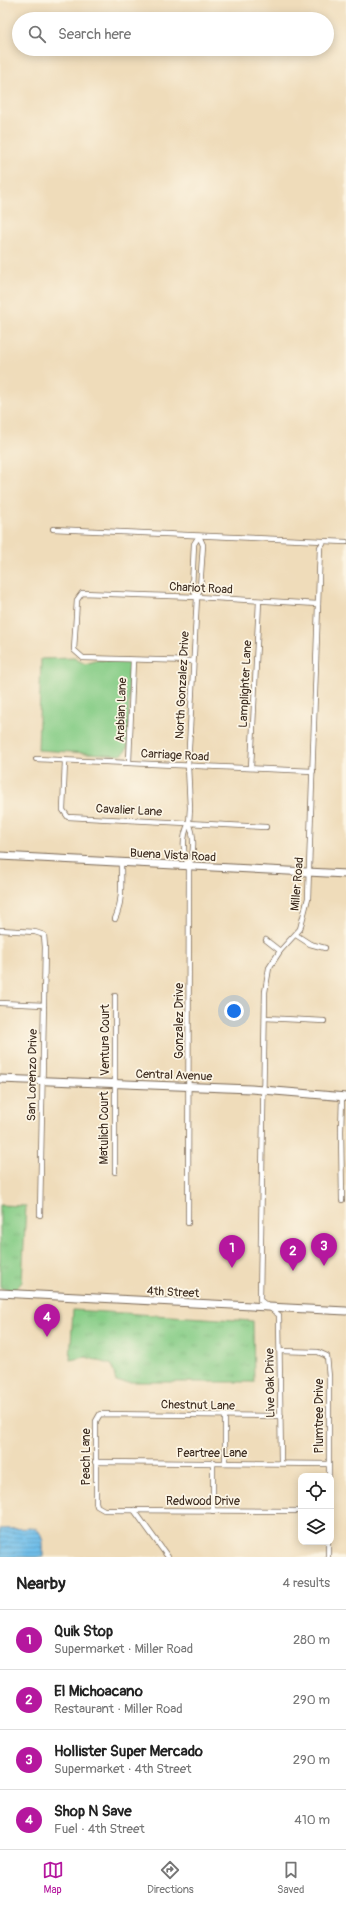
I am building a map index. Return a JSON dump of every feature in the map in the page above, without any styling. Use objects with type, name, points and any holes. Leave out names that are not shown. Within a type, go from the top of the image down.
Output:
[{"type":"street","points":[[53,529],[253,538],[323,543],[346,542]]},
{"type":"street","name":"North Gonzalez Drive","points":[[197,597],[192,588],[194,544],[199,536]]},
{"type":"street","name":"North Gonzalez Drive","points":[[189,866],[193,857],[193,831],[190,823],[188,766],[192,662],[203,545],[199,536]]},
{"type":"street","name":"Miller Road","points":[[269,1308],[260,1300],[265,992],[267,974],[271,964],[280,951],[296,935],[303,922],[306,911],[313,771],[320,546],[323,543]]},
{"type":"street","name":"Chariot Road","points":[[133,660],[82,658],[74,650],[77,600],[82,593],[197,597],[318,604]]},
{"type":"street","name":"Lamplighter Lane","points":[[251,768],[259,601]]},
{"type":"street","points":[[133,660],[192,662]]},
{"type":"street","name":"Arabian Lane","points":[[129,762],[133,660]]},
{"type":"street","name":"Carriage Road","points":[[36,759],[313,771]]},
{"type":"street","name":"Cavalier Lane","points":[[65,761],[63,810],[68,817],[266,827]]},
{"type":"street","name":"North Gonzalez Drive","points":[[189,866],[184,857],[185,831],[190,823]]},
{"type":"street","name":"Buena Vista Road","points":[[0,856],[346,874]]},
{"type":"street","points":[[115,919],[120,908],[121,900],[121,863]]},
{"type":"street","name":"Gonzalez Drive","points":[[188,1223],[189,866]]},
{"type":"street","name":"San Lorenzo Drive","points":[[0,930],[35,932],[44,935],[40,1215]]},
{"type":"street","points":[[296,935],[310,944],[325,948]]},
{"type":"street","points":[[266,940],[280,951]]},
{"type":"street","name":"Ventura Court","points":[[114,1084],[115,996]]},
{"type":"street","points":[[0,1003],[44,1005]]},
{"type":"street","points":[[265,1018],[324,1021]]},
{"type":"street","name":"Central Avenue","points":[[0,1079],[189,1086],[264,1090],[344,1097]]},
{"type":"street","name":"Matulich Court","points":[[114,1084],[114,1172]]},
{"type":"street","points":[[342,1200],[341,1131],[344,1097]]},
{"type":"street","name":"4th Street","points":[[0,1293],[346,1311]]},
{"type":"street","name":"Live Oak Drive","points":[[269,1308],[279,1315],[281,1463]]},
{"type":"street","name":"Plumtree Drive","points":[[280,1351],[318,1352],[327,1356],[329,1376],[329,1473]]},
{"type":"street","name":"Peach Lane","points":[[106,1510],[97,1506],[96,1502],[96,1418],[100,1414],[115,1414]]},
{"type":"street","name":"Chestnut Lane","points":[[115,1414],[281,1416]]},
{"type":"street","points":[[225,1416],[225,1463]]},
{"type":"street","name":"Peartree Lane","points":[[95,1462],[329,1464]]},
{"type":"street","points":[[213,1462],[213,1510]]},
{"type":"street","name":"Redwood Drive","points":[[106,1510],[298,1511]]},
{"type":"street","points":[[134,1510],[168,1557]]},
{"type":"street","points":[[328,1545],[328,1557]]},
{"type":"green space","points":[[74,658],[85,664],[99,660],[130,661],[128,745],[125,752],[120,755],[38,750],[41,659]]},
{"type":"green space","points":[[0,1205],[26,1206],[22,1282],[15,1290],[0,1288]]},
{"type":"green space","points":[[73,1310],[253,1321],[254,1382],[116,1382],[112,1365],[86,1357],[70,1360]]},
{"type":"water","points":[[36,1528],[42,1538],[43,1557],[0,1557],[0,1529]]},
{"type":"place","name":"Hollister Super Mercado","points":[[324,1266]]},
{"type":"place","name":"Quik Stop","points":[[232,1268]]},
{"type":"place","name":"El Michoacano","points":[[293,1271]]},
{"type":"place","name":"Shop N Save","points":[[47,1337]]}]
